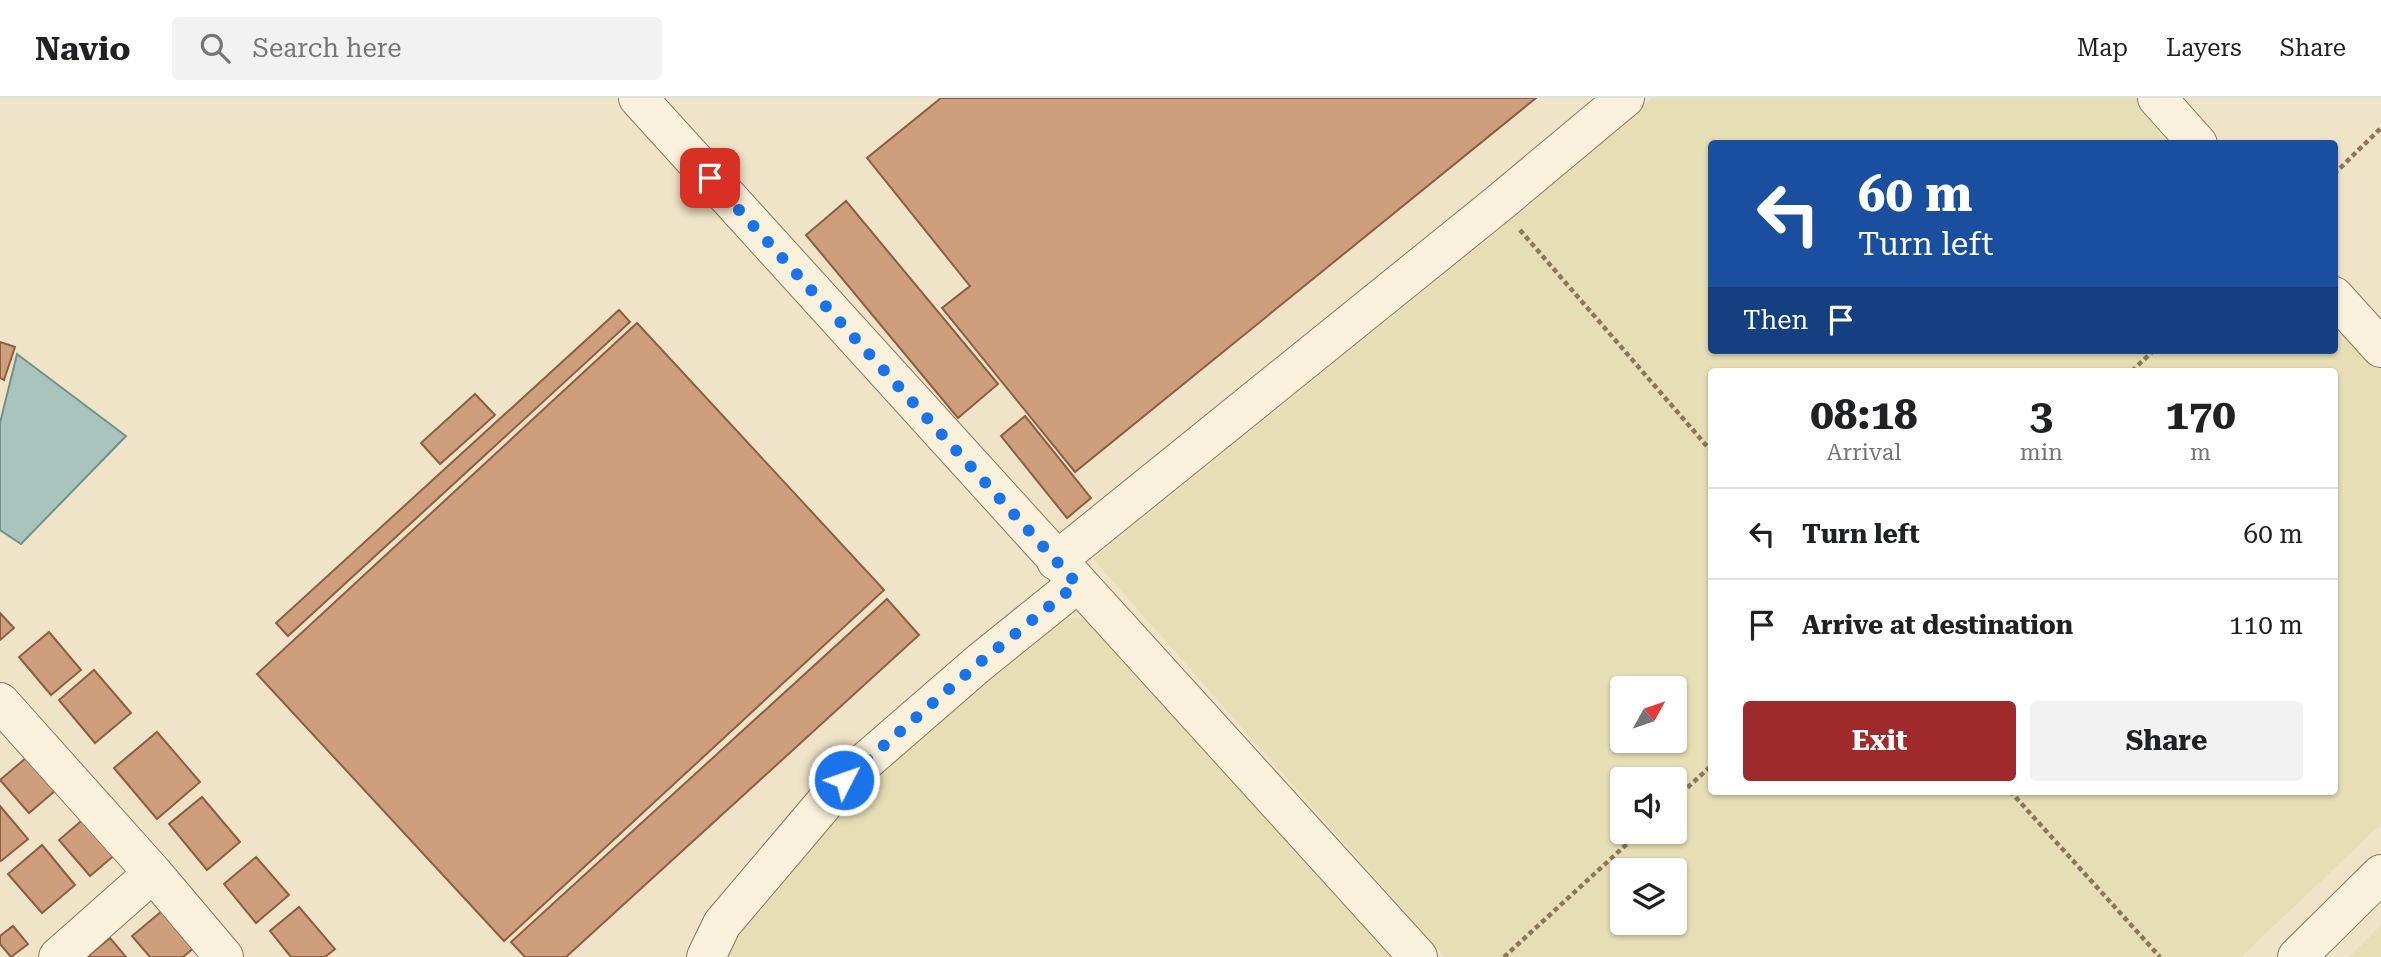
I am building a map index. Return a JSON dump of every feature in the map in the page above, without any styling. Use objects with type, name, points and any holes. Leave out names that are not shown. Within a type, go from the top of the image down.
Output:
[{"type":"street","points":[[638,98],[1418,957]]},
{"type":"street","points":[[706,957],[722,923],[844,780],[979,663],[1067,572],[1625,98]]},
{"type":"street","points":[[2157,98],[2194,140]]},
{"type":"street","points":[[2338,300],[2381,348]]},
{"type":"street","points":[[0,702],[224,957]]},
{"type":"street","points":[[58,957],[153,873]]},
{"type":"street","points":[[2297,957],[2381,874]]},
{"type":"path","points":[[2338,170],[2381,128]]},
{"type":"path","points":[[1498,204],[1708,447]]},
{"type":"path","points":[[2135,368],[2150,354]]},
{"type":"path","points":[[1687,789],[1708,769]]},
{"type":"path","points":[[2014,795],[2160,957]]},
{"type":"path","points":[[1504,957],[1627,844]]},
{"type":"shaded area","points":[[1653,98],[2141,98],[2178,140],[1708,140],[1708,354],[2338,354],[2338,319],[2381,369],[2381,824],[2241,957],[1445,957],[1093,559],[1494,234]]},
{"type":"shaded area","points":[[1060,617],[1086,619],[1398,957],[725,957],[734,936],[857,789]]},
{"type":"shaded area","points":[[2381,925],[2381,957],[2349,957]]},
{"type":"water","points":[[17,354],[126,436],[21,544],[0,530],[0,423]]},
{"type":"building","points":[[941,98],[1536,98],[1075,472],[942,308],[970,286],[867,158]]},
{"type":"building","points":[[846,201],[998,384],[958,418],[806,235]]},
{"type":"building","points":[[619,310],[630,322],[288,636],[276,623]]},
{"type":"building","points":[[637,323],[884,590],[504,941],[257,674]]},
{"type":"building","points":[[0,342],[15,347],[4,380],[0,378]]},
{"type":"building","points":[[475,394],[495,415],[440,464],[421,443]]},
{"type":"building","points":[[1025,416],[1091,498],[1067,518],[1001,436]]},
{"type":"building","points":[[887,599],[919,635],[566,957],[525,957],[511,942]]},
{"type":"building","points":[[0,613],[14,628],[0,640]]},
{"type":"building","points":[[49,632],[81,670],[51,695],[19,657]]},
{"type":"building","points":[[94,670],[131,713],[95,743],[59,700]]},
{"type":"building","points":[[157,732],[200,782],[157,819],[114,768]]},
{"type":"building","points":[[33,752],[62,785],[29,813],[0,780]]},
{"type":"building","points":[[202,797],[240,842],[207,870],[169,824]]},
{"type":"building","points":[[0,806],[28,839],[1,861],[0,860]]},
{"type":"building","points":[[86,817],[117,853],[90,876],[59,840]]},
{"type":"building","points":[[42,845],[75,885],[42,913],[8,874]]},
{"type":"building","points":[[256,857],[289,895],[256,923],[224,884]]},
{"type":"building","points":[[168,906],[200,943],[183,957],[150,957],[132,936]]},
{"type":"building","points":[[299,907],[335,949],[325,957],[291,957],[270,931]]},
{"type":"building","points":[[13,926],[28,944],[11,957],[0,944],[0,936]]},
{"type":"building","points":[[110,938],[126,957],[87,957]]},
{"type":"route","points":[[710,178],[1077,584],[979,663],[844,780]]}]
